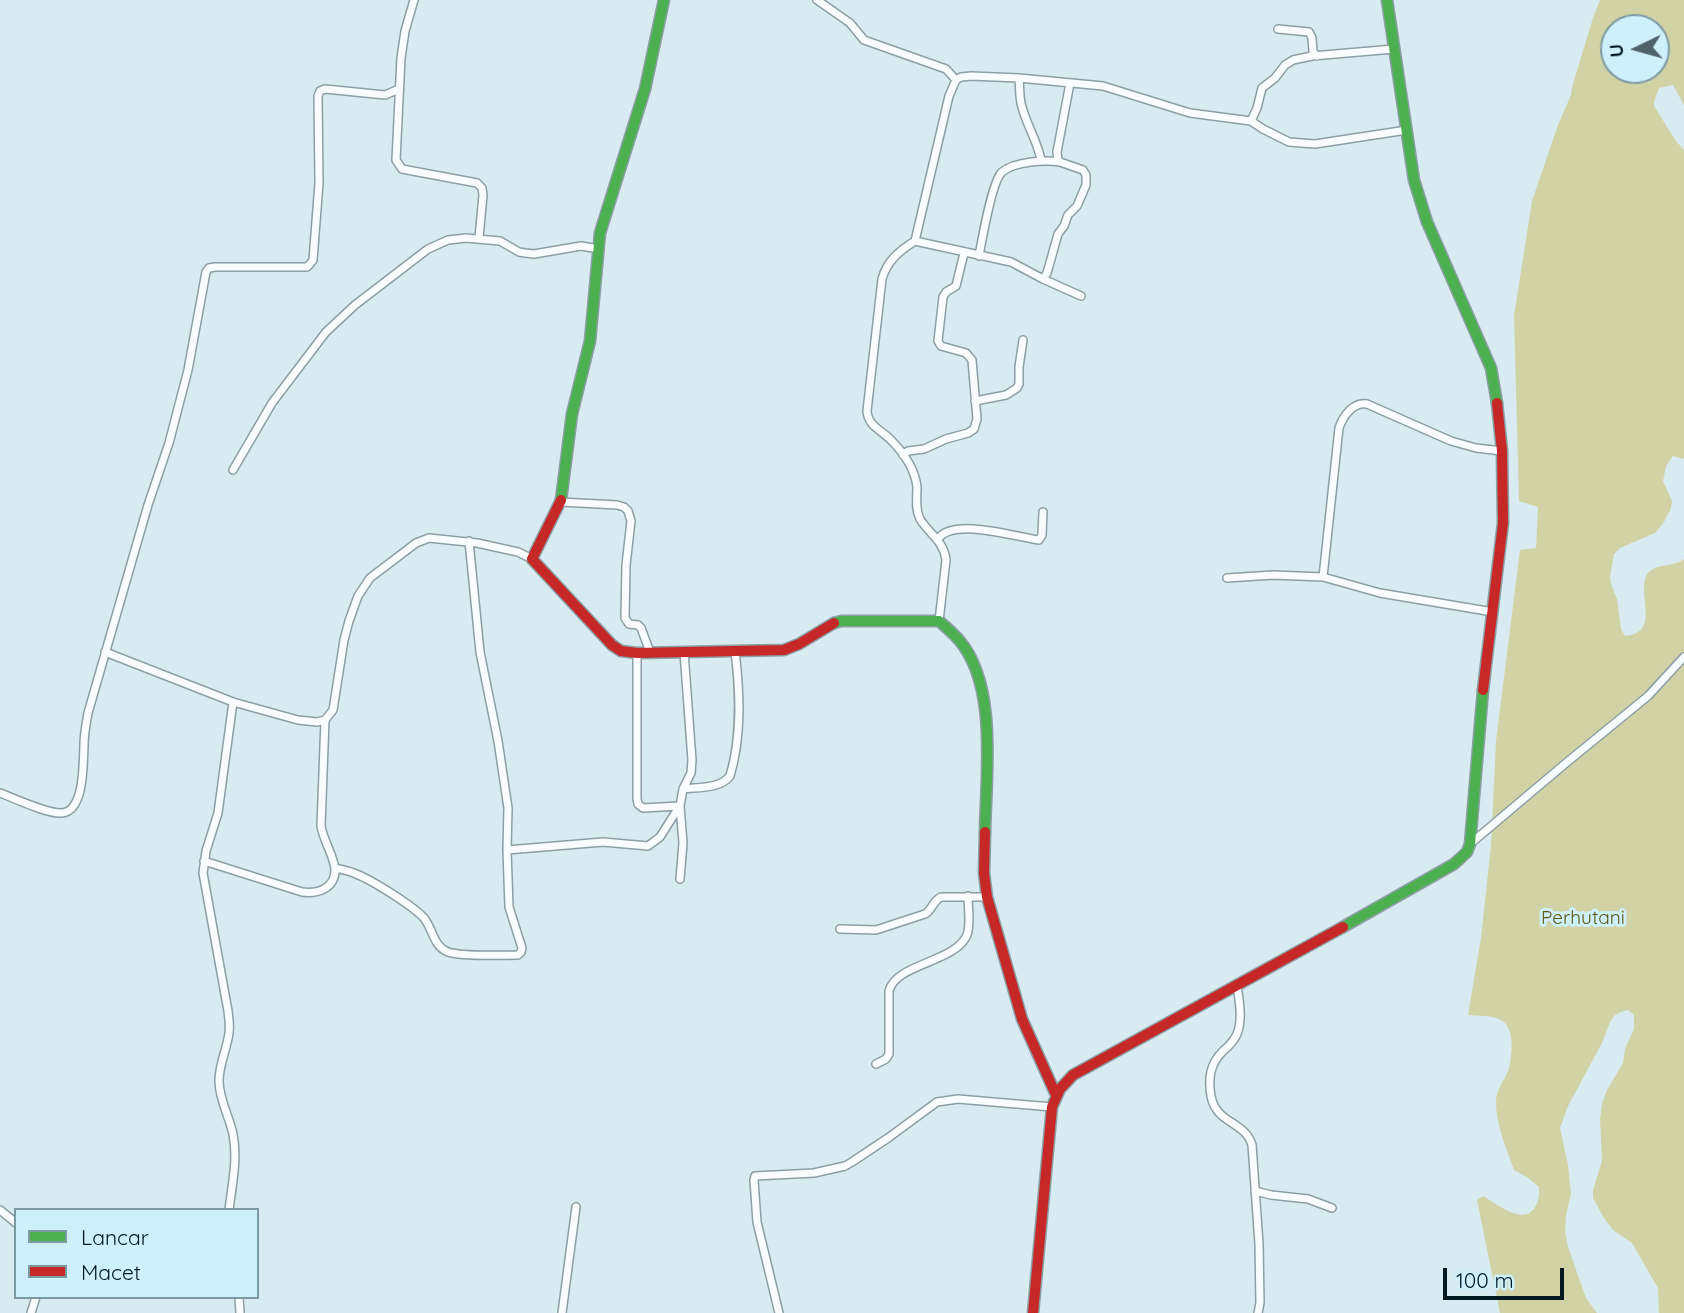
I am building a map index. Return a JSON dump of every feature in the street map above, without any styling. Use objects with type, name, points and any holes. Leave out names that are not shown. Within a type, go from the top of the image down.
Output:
[{"type":"street","points":[[414,0],[405,31],[395,155],[397,164],[406,171],[477,183],[482,188],[483,195],[479,238]]},
{"type":"street","points":[[532,559],[561,502],[572,414],[590,341],[603,223],[645,89],[664,0]]},
{"type":"street","points":[[1033,1313],[1052,1107],[1063,1083],[1454,864],[1470,844],[1481,711],[1503,523],[1502,451],[1494,378],[1427,222],[1414,180],[1387,0]]},
{"type":"street","points":[[817,1],[850,23],[864,40],[946,69],[956,80]]},
{"type":"street","points":[[1278,29],[1309,32],[1313,52],[1317,55]]},
{"type":"street","points":[[1251,121],[1260,92],[1293,60],[1317,55],[1394,49]]},
{"type":"street","points":[[915,241],[948,96],[956,80],[961,77],[1019,78],[1103,86],[1190,113],[1251,121],[1289,142],[1315,144],[1407,130]]},
{"type":"street","points":[[1019,78],[1021,104],[1041,160]]},
{"type":"street","points":[[1060,162],[1057,152],[1070,83]]},
{"type":"street","points":[[0,793],[50,812],[66,813],[76,803],[82,781],[88,713],[148,505],[169,443],[188,370],[206,272],[215,267],[307,267],[313,260],[319,183],[320,91],[326,89],[385,95],[399,89]]},
{"type":"street","points":[[979,256],[994,189],[1003,171],[1041,160],[1060,162],[1083,170],[1086,185],[1077,206],[1068,215],[1058,234],[1043,279]]},
{"type":"street","points":[[233,470],[272,403],[326,332],[428,249],[448,240],[479,238],[500,241],[519,252],[534,254],[581,246],[599,249]]},
{"type":"street","points":[[939,621],[946,560],[943,547],[919,517],[915,475],[890,439],[869,421],[867,411],[884,271],[903,248],[915,241],[1011,262],[1082,296]]},
{"type":"street","points":[[903,455],[974,429],[977,419],[972,360],[966,353],[941,346],[938,341],[943,297],[956,286],[964,253]]},
{"type":"street","points":[[975,401],[1006,395],[1017,388],[1023,340]]},
{"type":"street","points":[[1323,577],[1339,428],[1342,420],[1355,406],[1367,404],[1466,446],[1502,451]]},
{"type":"street","points":[[561,502],[617,505],[628,511],[631,521],[626,565],[625,618],[629,624],[641,628],[650,652]]},
{"type":"street","points":[[938,539],[946,532],[974,529],[1039,540],[1042,535],[1043,512]]},
{"type":"street","points":[[105,652],[233,702],[307,722],[325,720],[333,710],[344,640],[358,596],[370,578],[416,543],[429,538],[469,541],[518,552],[532,559],[612,645],[621,651],[636,653],[792,649],[828,625],[841,621],[939,621],[961,641],[978,676],[985,705],[984,873],[987,897],[1022,1019],[1056,1095]]},
{"type":"street","points":[[335,868],[365,878],[411,907],[426,921],[435,940],[445,951],[460,954],[518,955],[521,952],[509,907],[508,808],[480,652],[469,541]]},
{"type":"street","points":[[1227,578],[1273,575],[1323,577],[1380,593],[1493,612]]},
{"type":"street","points":[[683,789],[719,785],[730,776],[736,743],[740,689],[735,651]]},
{"type":"street","points":[[680,879],[683,843],[680,806],[683,789],[691,773],[692,760],[684,652]]},
{"type":"street","points":[[636,653],[636,799],[643,808],[680,806]]},
{"type":"street","points":[[1470,844],[1648,696],[1684,657]]},
{"type":"street","points":[[229,1208],[235,1172],[233,1136],[219,1084],[229,1022],[204,884],[204,861],[218,813],[233,702]]},
{"type":"street","points":[[204,861],[302,892],[327,889],[335,868],[321,826],[325,720]]},
{"type":"street","points":[[507,850],[603,842],[648,846],[660,837],[680,806]]},
{"type":"street","points":[[876,1064],[890,1054],[889,991],[893,981],[962,943],[968,929],[968,896]]},
{"type":"street","points":[[840,929],[887,928],[925,915],[941,897],[987,897]]},
{"type":"street","points":[[1237,985],[1240,1015],[1237,1035],[1214,1061],[1210,1079],[1211,1097],[1219,1115],[1244,1131],[1250,1137],[1252,1145],[1259,1244],[1258,1313]]},
{"type":"street","points":[[779,1313],[757,1222],[755,1176],[802,1175],[845,1166],[937,1102],[958,1099],[1052,1107]]},
{"type":"street","points":[[1255,1191],[1308,1199],[1332,1209]]},
{"type":"street","points":[[562,1313],[576,1207]]},
{"type":"street","points":[[0,1210],[14,1221]]},
{"type":"green space","name":"Perhutani","points":[[1600,0],[1684,0],[1684,105],[1673,85],[1659,88],[1654,106],[1684,150],[1684,459],[1673,456],[1666,466],[1663,481],[1672,501],[1664,522],[1655,533],[1620,548],[1614,554],[1610,577],[1617,599],[1621,629],[1625,636],[1637,633],[1646,619],[1644,588],[1649,572],[1684,559],[1684,1313],[1659,1313],[1658,1288],[1632,1243],[1613,1230],[1593,1198],[1602,1161],[1602,1104],[1623,1063],[1625,1049],[1634,1029],[1634,1015],[1628,1010],[1615,1015],[1610,1022],[1602,1043],[1568,1106],[1560,1128],[1571,1194],[1565,1231],[1568,1247],[1586,1298],[1597,1313],[1500,1313],[1477,1200],[1483,1196],[1508,1211],[1522,1215],[1534,1209],[1539,1190],[1527,1177],[1514,1170],[1496,1110],[1496,1097],[1511,1059],[1509,1030],[1498,1018],[1468,1015],[1481,938],[1491,845],[1496,741],[1520,550],[1536,548],[1538,507],[1519,501],[1514,316],[1532,201]]},
{"type":"traffic: fast","points":[[561,500],[572,414],[590,341],[600,233],[645,89],[664,0]]},
{"type":"traffic: fast","points":[[1387,0],[1414,180],[1427,222],[1491,368],[1497,403]]},
{"type":"traffic: fast","points":[[834,623],[939,621],[959,640],[980,681],[985,705],[985,832]]},
{"type":"traffic: fast","points":[[1343,927],[1454,864],[1467,852],[1470,844],[1483,690]]},
{"type":"traffic: jam","points":[[1483,690],[1503,523],[1502,451],[1497,403]]},
{"type":"traffic: jam","points":[[561,500],[532,559],[612,645],[621,651],[784,650],[834,623]]},
{"type":"traffic: jam","points":[[985,832],[984,873],[987,897],[1022,1019],[1056,1095]]},
{"type":"traffic: jam","points":[[1033,1313],[1052,1107],[1060,1089],[1073,1075],[1343,927]]}]
